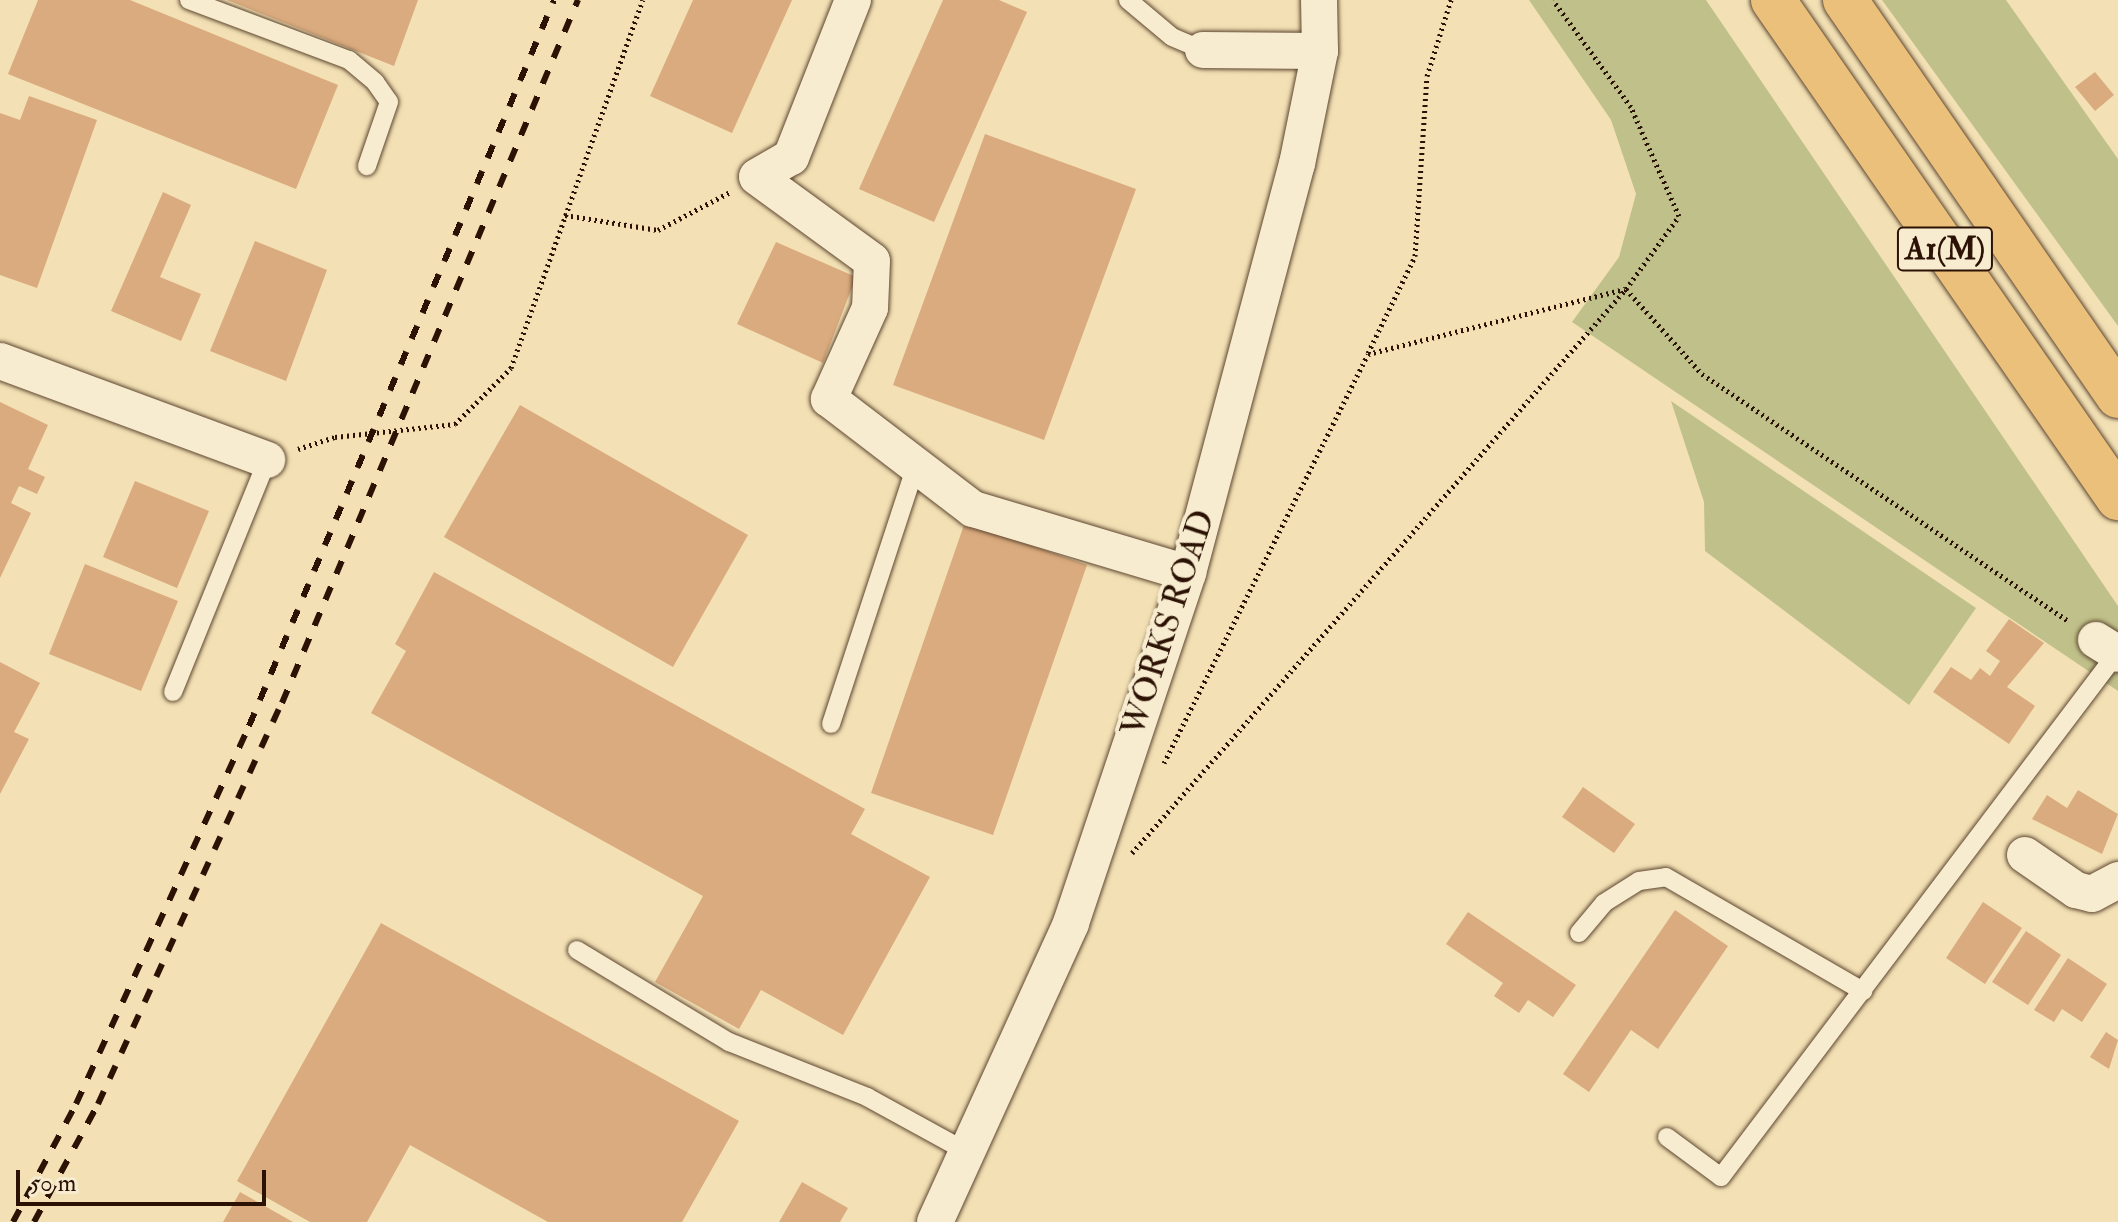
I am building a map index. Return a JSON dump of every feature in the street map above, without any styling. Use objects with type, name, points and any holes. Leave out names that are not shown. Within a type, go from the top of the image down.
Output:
[{"type":"highway","name":"A1(M)","points":[[1773,0],[2118,498]]},
{"type":"highway","name":"A1(M)","points":[[1845,0],[2118,396]]},
{"type":"street","points":[[853,0],[791,157],[757,177],[872,261],[870,308],[829,399],[973,509],[1188,573]]},
{"type":"street","name":"WORKS ROAD","points":[[935,1222],[1071,923],[1188,573],[1297,164],[1320,51],[1319,0]]},
{"type":"street","points":[[1203,50],[1320,51]]},
{"type":"street","points":[[0,361],[267,460]]},
{"type":"street","points":[[2025,855],[2076,890],[2092,894],[2118,880]]},
{"type":"lane","points":[[189,0],[349,60],[375,82],[389,102],[367,166]]},
{"type":"lane","points":[[1128,0],[1172,37],[1203,50]]},
{"type":"lane","points":[[173,692],[267,460]]},
{"type":"lane","points":[[831,724],[916,465]]},
{"type":"lane","points":[[1667,1137],[1721,1177],[1863,991],[2110,649]]},
{"type":"lane","points":[[1579,933],[1604,903],[1639,881],[1666,877],[1863,991]]},
{"type":"lane","points":[[577,950],[729,1042],[867,1097],[967,1152]]},
{"type":"path","points":[[335,437],[455,424],[511,368],[643,0]]},
{"type":"path","points":[[1155,780],[1415,256],[1427,76],[1451,0]]},
{"type":"path","points":[[1123,863],[1626,289],[1679,216],[1631,107],[1553,0]]},
{"type":"path","points":[[565,215],[658,230],[757,177]]},
{"type":"path","points":[[1368,354],[1626,289]]},
{"type":"path","points":[[1626,289],[1702,374],[2110,649]]},
{"type":"green space","points":[[1529,0],[1706,0],[2118,606],[2118,691],[1572,322],[1619,257],[1636,194],[1611,120]]},
{"type":"green space","points":[[1882,0],[2006,0],[2118,159],[2118,326]]},
{"type":"green space","points":[[1671,401],[1976,608],[1909,705],[1705,551],[1704,502]]},
{"type":"building","points":[[38,0],[130,0],[338,85],[296,189],[8,74]]},
{"type":"building","points":[[227,0],[418,0],[394,66]]},
{"type":"building","points":[[693,0],[792,0],[732,133],[650,96]]},
{"type":"building","points":[[943,0],[999,0],[1027,12],[934,222],[859,189]]},
{"type":"building","points":[[2095,72],[2114,95],[2095,111],[2075,87]]},
{"type":"building","points":[[29,96],[97,120],[37,288],[0,275],[0,113],[20,120]]},
{"type":"building","points":[[985,134],[1136,189],[1044,440],[893,385]]},
{"type":"building","points":[[163,192],[191,205],[160,277],[201,294],[181,341],[111,311]]},
{"type":"building","points":[[255,241],[327,270],[286,381],[210,351]]},
{"type":"building","points":[[776,242],[856,277],[823,363],[737,324]]},
{"type":"building","points":[[0,402],[48,425],[28,469],[45,477],[37,494],[19,486],[11,503],[31,513],[0,578]]},
{"type":"building","points":[[520,405],[748,535],[673,667],[444,537]]},
{"type":"building","points":[[135,481],[209,511],[177,588],[103,557]]},
{"type":"building","points":[[965,522],[1087,565],[993,835],[871,793]]},
{"type":"building","points":[[85,564],[178,601],[141,691],[49,654]]},
{"type":"building","points":[[434,572],[865,809],[851,834],[930,877],[843,1035],[761,990],[739,1029],[655,982],[703,896],[371,713],[406,651],[395,644]]},
{"type":"building","points":[[2009,619],[2044,643],[2007,687],[2035,706],[2009,744],[1933,692],[1951,667],[1971,680],[1980,668],[1990,676],[2000,661],[1986,651]]},
{"type":"building","points":[[0,662],[40,683],[14,732],[29,739],[0,794]]},
{"type":"building","points":[[1583,787],[1635,824],[1614,853],[1562,817]]},
{"type":"building","points":[[2078,790],[2118,814],[2102,854],[2032,819],[2047,795],[2067,808]]},
{"type":"building","points":[[1983,902],[2022,928],[1985,984],[1946,958]]},
{"type":"building","points":[[1675,910],[1728,946],[1658,1049],[1631,1030],[1589,1092],[1563,1074]]},
{"type":"building","points":[[1468,912],[1576,985],[1553,1017],[1528,1000],[1519,1013],[1494,996],[1503,983],[1446,944]]},
{"type":"building","points":[[381,923],[739,1121],[682,1222],[548,1222],[410,1145],[367,1222],[310,1222],[237,1181]]},
{"type":"building","points":[[2026,931],[2061,955],[2028,1005],[1992,982]]},
{"type":"building","points":[[2068,958],[2107,984],[2082,1022],[2062,1009],[2054,1022],[2034,1010]]},
{"type":"building","points":[[2106,1032],[2118,1040],[2109,1069],[2090,1057]]},
{"type":"building","points":[[802,1182],[848,1208],[840,1222],[779,1222]]},
{"type":"building","points":[[240,1192],[293,1222],[223,1222]]},
{"type":"railway","points":[[13,1222],[76,1104],[249,726],[554,0]]},
{"type":"railway","points":[[34,1222],[98,1104],[282,703],[578,0]]}]
